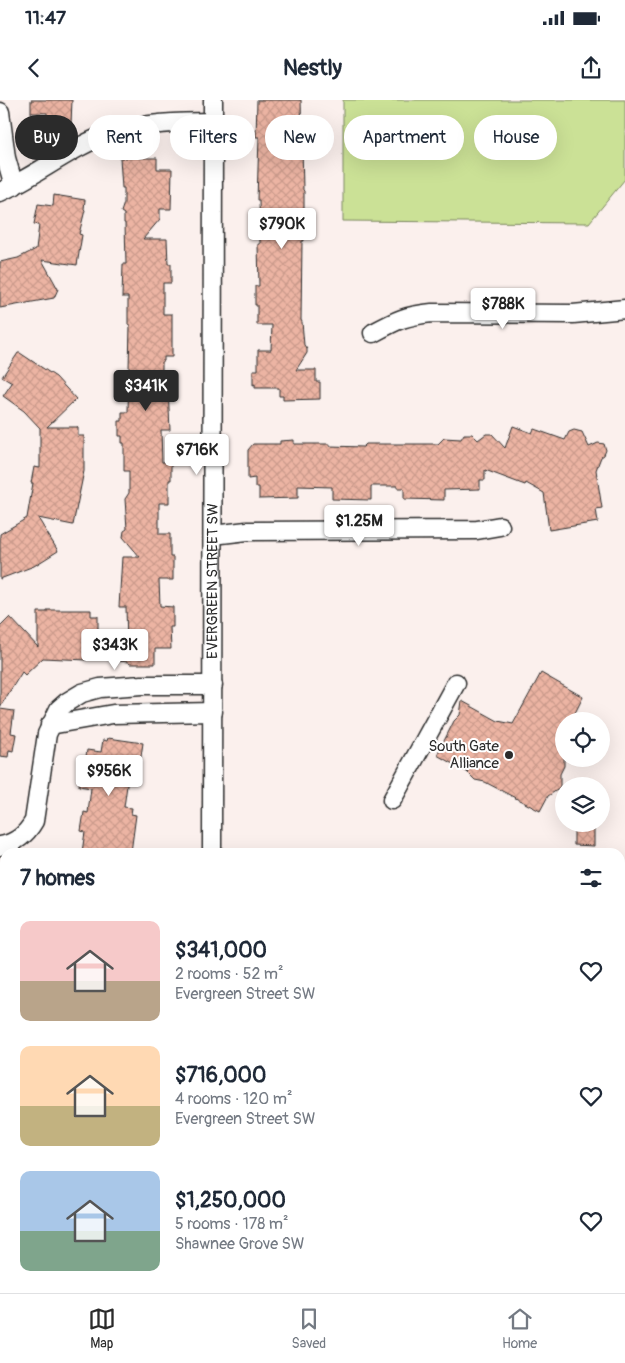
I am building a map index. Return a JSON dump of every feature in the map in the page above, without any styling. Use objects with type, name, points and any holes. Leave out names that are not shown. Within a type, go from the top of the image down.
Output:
[{"type":"street","name":"EVERGREEN STREET SW","points":[[213,100],[214,115]]},
{"type":"street","points":[[0,112],[6,158],[7,189],[110,134],[132,128],[170,122]]},
{"type":"street","name":"EVERGREEN STREET SW","points":[[212,848],[214,160]]},
{"type":"street","points":[[373,334],[400,318],[432,313],[573,314],[625,309]]},
{"type":"street","points":[[213,535],[247,531],[477,530],[500,526]]},
{"type":"street","points":[[392,800],[456,683]]},
{"type":"street","points":[[0,846],[22,838],[34,822],[50,725],[59,709],[76,696],[91,689],[142,685],[213,685]]},
{"type":"street","points":[[50,725],[113,714],[213,712]]},
{"type":"green space","points":[[343,100],[625,100],[625,179],[589,223],[343,221]]},
{"type":"building","points":[[31,100],[72,100],[71,115],[31,113]]},
{"type":"building","points":[[257,100],[301,100],[301,115],[265,115],[265,160],[302,160],[304,213],[306,213],[307,230],[303,234],[304,241],[302,241],[301,320],[304,345],[307,353],[296,370],[316,370],[316,382],[320,382],[320,399],[283,400],[283,396],[279,396],[279,388],[255,388],[255,384],[253,385],[253,370],[258,370],[258,350],[271,350],[272,325],[257,325],[257,305],[255,305],[255,286],[259,286],[258,244],[260,244],[259,200],[257,200],[259,137],[256,137]]},
{"type":"building","points":[[120,160],[157,160],[157,169],[172,169],[171,209],[160,209],[160,219],[143,239],[167,239],[168,264],[171,264],[171,283],[163,283],[163,314],[172,314],[172,357],[164,357],[164,361],[162,361],[162,387],[168,387],[170,430],[161,430],[162,462],[171,462],[171,480],[169,480],[169,503],[159,503],[159,534],[170,534],[173,580],[159,580],[160,606],[173,607],[173,627],[170,627],[171,649],[155,649],[155,664],[130,664],[119,661],[119,652],[127,645],[126,607],[119,607],[122,557],[140,557],[123,537],[124,531],[127,529],[125,499],[129,493],[129,471],[124,471],[124,443],[122,443],[122,436],[119,436],[119,421],[122,421],[122,412],[128,412],[130,325],[128,325],[128,297],[122,297],[123,264],[126,264],[125,223],[124,214],[121,212],[124,203],[124,188],[122,188]]},
{"type":"building","points":[[54,195],[85,200],[85,210],[79,234],[82,235],[77,265],[42,260],[58,289],[54,298],[0,308],[0,262],[18,258],[36,249],[39,225],[34,224],[38,204],[53,206]]},
{"type":"building","points":[[18,353],[56,377],[76,399],[47,427],[78,427],[78,436],[84,436],[84,471],[73,525],[38,518],[58,551],[34,566],[0,579],[0,534],[27,518],[34,467],[40,468],[40,428],[24,411],[3,396],[12,383],[2,377]]},
{"type":"building","points":[[513,426],[532,433],[534,429],[565,440],[569,432],[574,430],[582,432],[589,447],[598,443],[604,444],[606,450],[596,470],[602,508],[596,509],[598,522],[549,530],[544,493],[526,483],[525,485],[485,470],[485,480],[480,480],[480,489],[444,490],[444,500],[404,499],[404,488],[397,488],[397,486],[371,486],[371,500],[332,499],[332,487],[298,486],[298,498],[259,499],[259,487],[255,487],[255,478],[248,479],[248,450],[253,444],[280,444],[280,441],[294,440],[294,444],[330,444],[330,446],[363,447],[366,444],[438,444],[444,438],[461,439],[464,434],[472,434],[478,440],[486,434],[492,434],[505,448]]},
{"type":"building","points":[[47,610],[91,610],[91,616],[98,616],[98,642],[93,642],[93,649],[87,649],[87,660],[43,658],[25,675],[22,672],[0,707],[0,627],[10,617],[38,647],[38,612],[47,612]]},
{"type":"building","name":"South Gate Alliance","points":[[541,673],[583,697],[576,712],[555,712],[555,767],[564,767],[560,777],[555,777],[555,791],[548,796],[540,811],[485,782],[475,780],[467,772],[437,755],[454,721],[460,715],[462,701],[498,721],[513,724]]},
{"type":"building","points":[[0,709],[14,711],[11,733],[16,734],[13,751],[9,750],[8,757],[0,756]]},
{"type":"building","points":[[108,738],[143,743],[140,763],[135,762],[133,772],[129,771],[124,807],[132,808],[131,814],[136,815],[132,848],[83,848],[85,832],[81,831],[84,812],[88,813],[91,788],[79,786],[81,769],[84,769],[87,750],[101,752],[103,740],[107,741]]},
{"type":"building","points":[[574,832],[594,832],[594,846],[574,845]]},
{"type":"place","name":"South Gate Alliance","points":[[509,755]]}]
